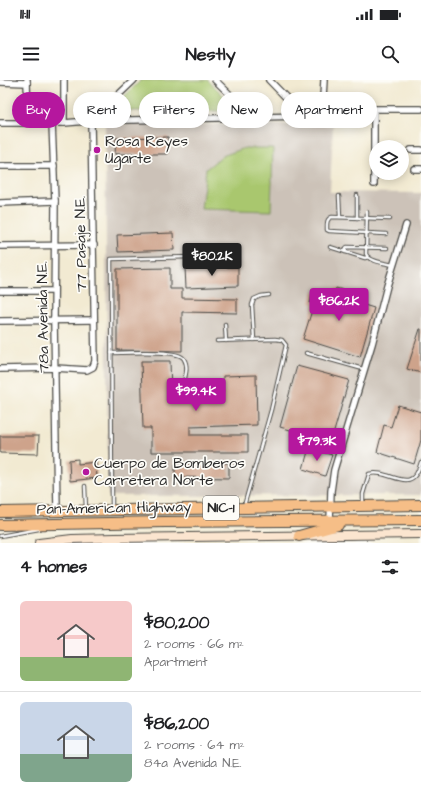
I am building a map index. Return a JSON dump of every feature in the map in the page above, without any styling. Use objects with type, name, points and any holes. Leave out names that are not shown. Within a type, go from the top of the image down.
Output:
[{"type":"highway","name":"Pan-American Highway","points":[[0,512],[421,505]]},
{"type":"highway","name":"Pan-American Highway","points":[[0,526],[86,523],[421,520]]},
{"type":"highway","points":[[299,536],[350,521]]},
{"type":"street","points":[[64,80],[64,92]]},
{"type":"street","points":[[122,92],[134,80]]},
{"type":"street","points":[[215,80],[227,92]]},
{"type":"street","points":[[269,80],[281,92]]},
{"type":"street","points":[[323,92],[324,80]]},
{"type":"street","points":[[0,82],[27,81],[27,92]]},
{"type":"street","points":[[377,109],[421,109]]},
{"type":"street","points":[[131,120],[217,118]]},
{"type":"street","points":[[0,123],[12,123]]},
{"type":"street","name":"78a Avenida N.E.","points":[[52,128],[55,201],[54,321],[57,510]]},
{"type":"street","name":"77 Pasaje N.E.","points":[[55,368],[87,370],[93,367],[95,362],[92,128]]},
{"type":"street","points":[[374,128],[374,184]]},
{"type":"street","points":[[410,150],[421,150]]},
{"type":"street","points":[[0,166],[54,166]]},
{"type":"street","points":[[414,169],[421,170]]},
{"type":"street","points":[[0,203],[55,201]]},
{"type":"street","points":[[330,521],[334,470],[406,225]]},
{"type":"street","points":[[0,246],[94,245]]},
{"type":"street","points":[[0,291],[54,291]]},
{"type":"street","points":[[0,320],[94,320]]},
{"type":"street","points":[[0,369],[55,368]]},
{"type":"street","points":[[39,543],[72,539],[284,539],[299,536],[421,534]]},
{"type":"lane","points":[[357,195],[358,218]]},
{"type":"lane","points":[[339,196],[340,217]]},
{"type":"lane","points":[[367,212],[366,248],[368,257]]},
{"type":"lane","points":[[386,234],[336,232],[328,230],[327,220],[329,218],[340,217],[390,218]]},
{"type":"lane","points":[[330,247],[394,265]]},
{"type":"lane","points":[[345,252],[346,248],[348,247],[387,248]]},
{"type":"lane","points":[[112,523],[111,259],[233,256]]},
{"type":"lane","points":[[254,340],[252,305],[254,299],[269,295]]},
{"type":"lane","points":[[226,324],[226,341]]},
{"type":"lane","points":[[217,341],[282,340],[286,345],[271,410],[243,508]]},
{"type":"lane","points":[[111,353],[171,353],[181,355],[187,368],[183,386]]},
{"type":"lane","points":[[306,353],[364,369]]},
{"type":"lane","points":[[363,506],[363,494],[368,474],[374,473],[401,480],[408,480],[414,478],[418,472],[421,462]]},
{"type":"lane","points":[[85,486],[86,523]]},
{"type":"lane","points":[[0,536],[68,524]]},
{"type":"shaded area","points":[[131,124],[139,124],[139,128],[209,128],[209,124],[217,124],[217,128],[273,128],[273,125],[281,125],[281,128],[333,128],[330,192],[421,193],[421,495],[108,496],[105,128],[131,128]]},
{"type":"green space","points":[[141,80],[208,80],[220,92],[217,92],[217,111],[209,111],[209,92],[139,92],[139,111],[131,111],[131,92],[129,92]]},
{"type":"green space","points":[[245,148],[273,148],[271,211],[201,209],[206,169],[222,156]]},
{"type":"building","points":[[168,137],[168,154],[115,154],[116,138]]},
{"type":"building","points":[[173,233],[174,250],[118,252],[117,235]]},
{"type":"building","points":[[238,267],[238,286],[186,288],[185,268]]},
{"type":"building","points":[[170,268],[170,289],[182,289],[182,298],[237,299],[237,313],[182,312],[182,351],[117,350],[117,269]]},
{"type":"building","points":[[336,288],[354,293],[351,301],[374,308],[360,357],[303,339],[314,304],[310,303],[313,291],[333,296]]},
{"type":"building","points":[[421,329],[421,373],[407,369]]},
{"type":"building","points":[[141,361],[170,361],[171,394],[223,393],[223,376],[256,375],[257,425],[190,427],[190,435],[248,435],[248,452],[151,452],[151,428],[143,428]]},
{"type":"building","points":[[297,366],[349,380],[331,442],[280,427]]},
{"type":"building","points":[[398,405],[421,412],[421,440],[414,464],[377,452],[384,425],[391,427]]},
{"type":"building","points":[[0,436],[39,436],[38,454],[0,453]]},
{"type":"building","points":[[309,448],[332,455],[325,476],[303,469]]},
{"type":"building","points":[[78,459],[78,464],[96,462],[97,478],[70,481],[69,460]]},
{"type":"building","points":[[229,463],[229,478],[175,477],[175,464]]},
{"type":"place","name":"Rosa Reyes Ugarte","points":[[97,150]]},
{"type":"place","name":"Cuerpo de Bomberos Carretera Norte","points":[[86,472]]}]
